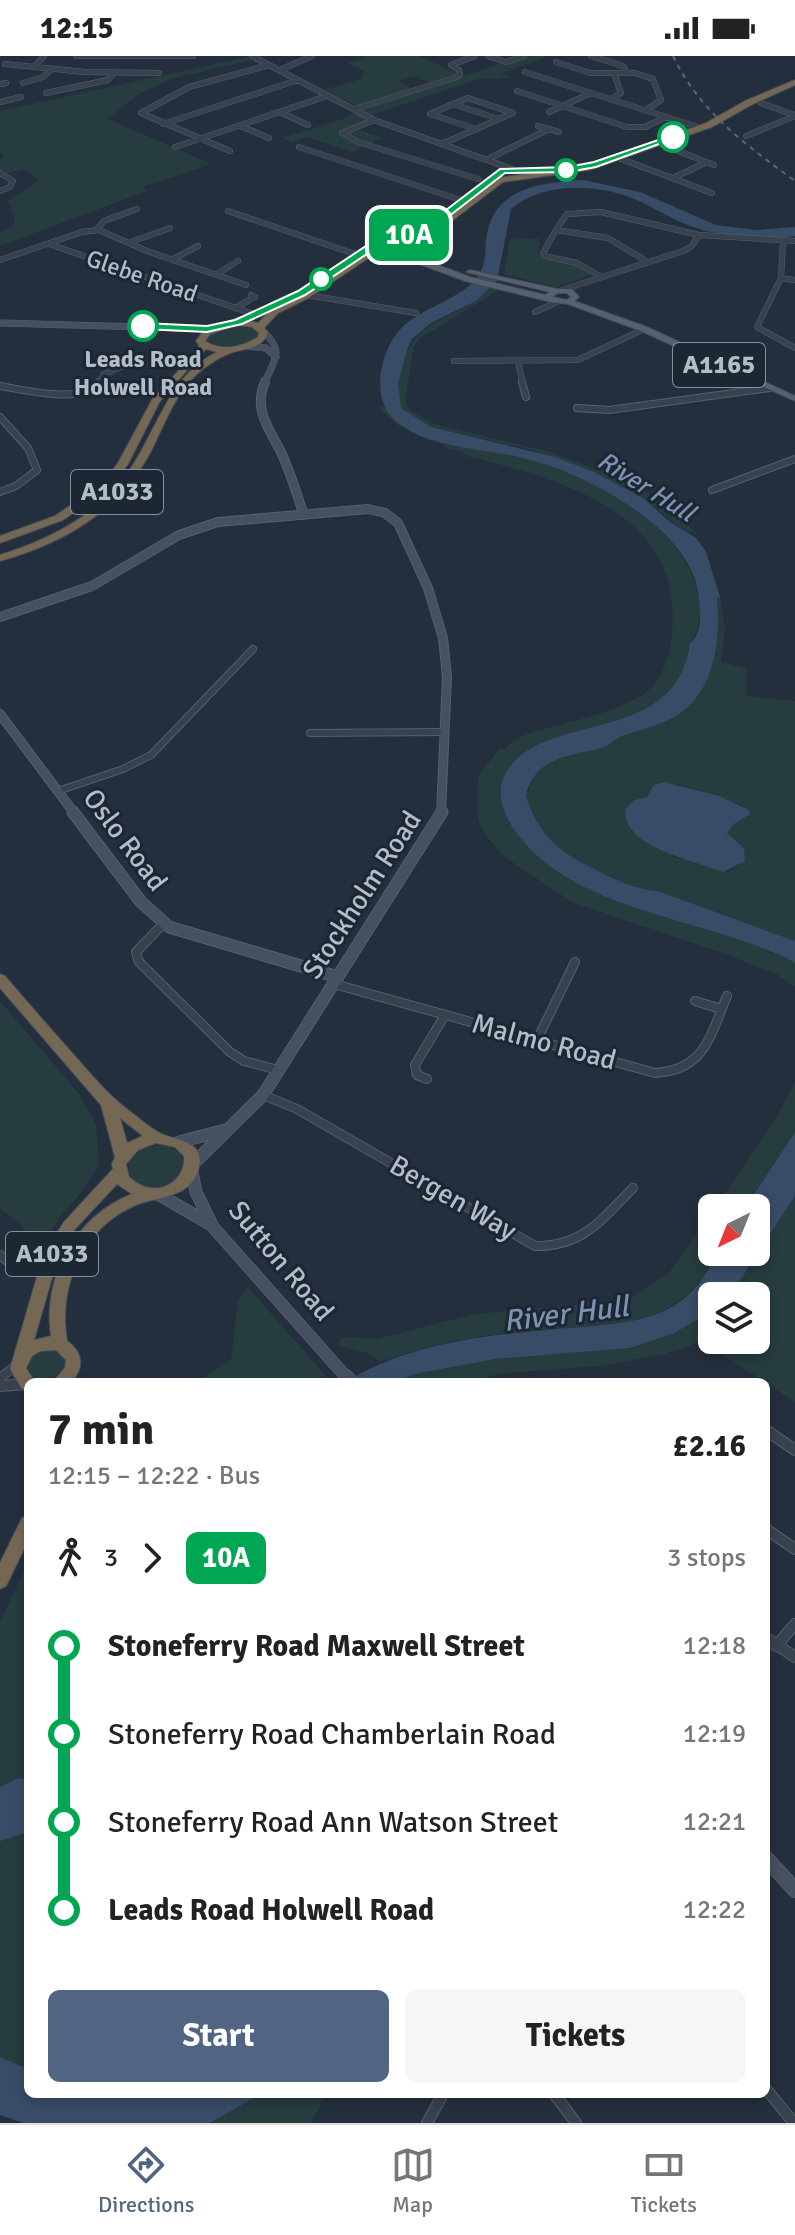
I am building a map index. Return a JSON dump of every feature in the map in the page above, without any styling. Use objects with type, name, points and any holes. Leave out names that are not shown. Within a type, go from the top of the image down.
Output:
[{"type":"highway","points":[[501,173],[559,174],[596,164],[701,128],[795,82]]},
{"type":"highway","name":"A1033","points":[[0,540],[59,518],[107,485],[123,464],[156,400],[201,352],[202,342],[214,329],[256,315],[302,293],[358,255],[432,225],[501,173]]},
{"type":"highway","points":[[384,246],[400,246],[446,221],[488,188],[515,173]]},
{"type":"highway","name":"A1033","points":[[0,558],[60,536],[94,514],[135,471],[162,414],[184,383],[208,359],[260,340],[262,329],[275,311],[307,295],[384,246]]},
{"type":"highway","name":"A1033","points":[[240,322],[262,329]]},
{"type":"highway","name":"A1033","points":[[202,342],[229,350]]},
{"type":"highway","points":[[0,979],[106,1101],[156,1138]]},
{"type":"highway","points":[[106,1101],[118,1135],[120,1164],[128,1187],[153,1194],[179,1187],[193,1167],[187,1148],[179,1142],[156,1138],[136,1143],[120,1164]]},
{"type":"highway","name":"A1033","points":[[20,1360],[52,1253],[69,1226],[120,1164]]},
{"type":"highway","name":"A1033","points":[[60,1344],[56,1315],[59,1292],[75,1250],[108,1213],[130,1200],[153,1194]]},
{"type":"highway","points":[[24,1380],[20,1375],[20,1360],[34,1345],[60,1344],[72,1354],[67,1378]]},
{"type":"highway","points":[[0,1581],[24,1531]]},
{"type":"main road","name":"A1165","points":[[384,246],[472,276],[508,279],[559,290],[795,399]]},
{"type":"main road","name":"A1165","points":[[400,246],[426,260],[498,287],[551,302],[572,298]]},
{"type":"main road","points":[[551,302],[549,293],[559,290]]},
{"type":"street","points":[[34,67],[44,56]]},
{"type":"street","points":[[76,56],[193,56]]},
{"type":"street","points":[[252,56],[374,120],[491,160],[515,173]]},
{"type":"street","points":[[279,70],[312,56]]},
{"type":"street","points":[[353,109],[451,79],[460,75],[459,70],[451,65],[475,56]]},
{"type":"street","points":[[488,56],[506,62],[524,56]]},
{"type":"street","points":[[591,56],[623,66],[627,73]]},
{"type":"street","points":[[554,61],[590,73],[627,73],[653,79],[661,103],[625,115]]},
{"type":"street","points":[[5,64],[51,70],[156,74]]},
{"type":"street","points":[[230,151],[141,113],[189,87],[269,65]]},
{"type":"street","points":[[24,82],[43,77],[51,70]]},
{"type":"street","points":[[525,70],[667,117]]},
{"type":"street","points":[[49,92],[108,80],[114,73]]},
{"type":"street","points":[[611,99],[621,93],[614,73]]},
{"type":"street","points":[[163,124],[298,80]]},
{"type":"street","points":[[517,91],[635,128],[677,116],[701,128]]},
{"type":"street","points":[[549,112],[591,93]]},
{"type":"street","points":[[0,95],[3,101],[21,97]]},
{"type":"street","points":[[175,147],[327,96]]},
{"type":"street","points":[[443,143],[476,129],[513,113],[468,98],[430,114],[476,129]]},
{"type":"street","points":[[746,136],[795,116],[761,103]]},
{"type":"street","points":[[453,104],[499,119]]},
{"type":"street","points":[[279,112],[308,125]]},
{"type":"street","points":[[374,120],[342,133],[358,142],[478,179]]},
{"type":"street","points":[[239,125],[269,138]]},
{"type":"street","points":[[538,126],[559,132]]},
{"type":"street","points":[[491,160],[549,129]]},
{"type":"street","points":[[658,143],[714,165]]},
{"type":"street","points":[[299,147],[464,201]]},
{"type":"street","points":[[616,157],[712,193]]},
{"type":"street","points":[[491,160],[501,173]]},
{"type":"street","points":[[673,178],[707,162]]},
{"type":"street","points":[[0,173],[13,181],[10,187],[0,191]]},
{"type":"street","points":[[96,230],[103,221],[128,215],[137,209]]},
{"type":"street","points":[[229,211],[358,255]]},
{"type":"street","points":[[602,277],[577,263],[543,253],[567,214],[579,211],[638,219],[661,228],[699,235],[795,241]]},
{"type":"street","points":[[131,242],[170,228]]},
{"type":"street","points":[[0,260],[96,230],[246,285]]},
{"type":"street","points":[[556,230],[608,238],[648,262]]},
{"type":"street","points":[[559,290],[581,286],[691,247],[699,235]]},
{"type":"street","points":[[783,242],[781,278],[757,327],[795,348]]},
{"type":"street","name":"Glebe Road","points":[[48,243],[256,315]]},
{"type":"street","points":[[173,259],[198,245]]},
{"type":"street","points":[[217,274],[237,260],[246,261]]},
{"type":"street","points":[[781,278],[795,280]]},
{"type":"street","points":[[572,298],[581,286]]},
{"type":"street","points":[[235,308],[255,297],[251,295]]},
{"type":"street","points":[[307,295],[416,313]]},
{"type":"street","points":[[535,312],[551,302]]},
{"type":"street","name":"Glebe Road","points":[[235,308],[242,315],[240,322]]},
{"type":"street","points":[[0,323],[214,329]]},
{"type":"street","points":[[171,326],[192,331],[202,342]]},
{"type":"street","points":[[262,329],[277,344],[276,357],[260,394],[266,429],[281,452],[303,512]]},
{"type":"street","points":[[454,361],[578,360],[644,329]]},
{"type":"street","points":[[246,346],[266,348],[276,357]]},
{"type":"street","points":[[0,386],[72,396],[92,390],[104,374],[137,361]]},
{"type":"street","points":[[518,362],[526,397]]},
{"type":"street","points":[[577,408],[609,410],[770,388]]},
{"type":"street","points":[[0,417],[38,464],[37,470],[29,478],[0,492]]},
{"type":"street","points":[[712,490],[795,459]]},
{"type":"street","name":"Stockholm Road","points":[[0,617],[92,586],[152,549],[198,527],[226,520],[368,509],[385,513],[398,523],[439,615],[446,656],[444,732],[447,791],[441,815],[263,1095],[193,1167]]},
{"type":"street","points":[[58,791],[123,769],[151,755],[253,649]]},
{"type":"street","name":"Oslo Road","points":[[0,714],[141,902],[163,924],[336,980]]},
{"type":"street","points":[[310,733],[444,732]]},
{"type":"street","points":[[163,924],[140,944],[136,952],[139,962],[230,1052],[244,1061],[278,1070]]},
{"type":"street","points":[[537,1040],[575,962]]},
{"type":"street","name":"Malmo Road","points":[[336,980],[445,1015],[655,1073],[674,1074],[693,1065],[727,996]]},
{"type":"street","points":[[695,1001],[721,1009]]},
{"type":"street","points":[[427,1079],[417,1075],[415,1065],[445,1015]]},
{"type":"street","name":"Bergen Way","points":[[263,1095],[297,1109],[535,1246],[576,1243],[633,1188]]},
{"type":"street","points":[[179,1142],[229,1129]]},
{"type":"street","name":"Sutton Road","points":[[193,1167],[196,1192],[213,1227],[346,1378]]},
{"type":"street","points":[[153,1194],[213,1227]]},
{"type":"street","points":[[0,1255],[15,1267]]},
{"type":"street","points":[[0,1378],[20,1360]]},
{"type":"street","points":[[0,1386],[24,1384]]},
{"type":"street","points":[[770,1433],[795,1450]]},
{"type":"street","points":[[770,1532],[795,1549]]},
{"type":"street","points":[[776,1646],[795,1624]]},
{"type":"street","points":[[770,1641],[795,1657]]},
{"type":"street","points":[[770,1862],[795,1890]]},
{"type":"street","points":[[770,2094],[794,2123]]},
{"type":"street","points":[[427,2123],[441,2098]]},
{"type":"street","points":[[557,2098],[576,2123]]},
{"type":"green space","points":[[364,56],[419,56],[457,73],[430,83],[413,76],[398,81],[416,92],[523,56],[548,56],[501,74],[512,78],[479,79],[369,116],[375,120],[353,128],[383,138],[353,152],[306,137],[291,143],[283,138],[353,113],[361,114],[358,106],[323,90],[362,79],[364,71],[348,63],[367,58]]},
{"type":"green space","points":[[247,57],[251,60],[171,79],[137,95],[108,119],[211,164],[142,187],[147,191],[0,246],[0,232],[12,227],[15,219],[8,201],[39,181],[26,169],[0,172],[0,159],[4,156],[0,153],[0,111]]},
{"type":"green space","points":[[510,238],[540,239],[538,254],[542,257],[573,263],[592,275],[556,287],[504,274]]},
{"type":"green space","points":[[490,287],[499,290],[420,338],[414,346],[405,402],[410,410],[434,424],[550,452],[597,470],[605,469],[647,493],[697,533],[684,531],[643,498],[594,472],[528,449],[431,427],[401,408],[399,380],[409,347],[429,326],[466,306]]},
{"type":"green space","points":[[237,325],[257,329],[257,338],[225,348],[206,341],[208,335]]},
{"type":"green space","points":[[379,406],[384,406],[397,421],[431,439],[529,459],[584,480],[640,513],[664,534],[683,557],[695,583],[700,612],[679,680],[652,705],[634,714],[538,746],[507,819],[647,911],[745,940],[795,963],[795,987],[778,975],[728,955],[572,902],[505,857],[487,837],[478,820],[479,775],[499,749],[505,749],[515,739],[612,710],[649,690],[664,668],[671,641],[670,590],[657,556],[635,528],[606,506],[536,475],[445,448],[443,444],[416,435],[400,426]]},
{"type":"green space","points":[[717,597],[720,597],[725,629],[721,662],[747,668],[746,696],[795,701],[795,941],[658,891],[624,883],[580,862],[559,848],[543,831],[526,796],[535,773],[548,761],[658,724],[677,715],[690,704],[708,677],[713,662],[718,629]],"holes":[[[679,784],[741,805],[727,833],[744,848],[741,863],[727,872],[677,858],[628,824],[626,808],[634,800],[647,797],[653,791]]]},
{"type":"green space","points":[[0,1001],[80,1095],[96,1125],[99,1166],[59,1218],[42,1249],[20,1224],[0,1208]]},
{"type":"green space","points":[[795,1081],[795,1132],[754,1194],[724,1194],[776,1118]]},
{"type":"green space","points":[[159,1145],[176,1150],[183,1158],[182,1168],[176,1178],[166,1185],[154,1188],[141,1185],[129,1174],[129,1161],[140,1150]]},
{"type":"green space","points":[[795,1196],[795,1402],[770,1386],[770,1378],[758,1378],[722,1354],[770,1354],[770,1282],[739,1282],[750,1266],[770,1266],[770,1234]]},
{"type":"green space","points":[[698,1232],[698,1266],[710,1266],[708,1270],[684,1298],[649,1316],[607,1326],[468,1339],[423,1348],[380,1362],[370,1354],[337,1345],[343,1337],[376,1339],[475,1314],[627,1300],[668,1274]]},
{"type":"green space","points":[[247,1286],[328,1378],[199,1378],[231,1360],[238,1301]]},
{"type":"green space","points":[[698,1321],[698,1342],[662,1355],[598,1366],[498,1374],[486,1378],[406,1378],[495,1359],[630,1348]]},
{"type":"green space","points":[[44,1348],[58,1350],[67,1362],[57,1376],[38,1378],[30,1374],[29,1356]]},
{"type":"green space","points":[[24,1571],[24,2067],[0,2057],[0,1622]]},
{"type":"green space","points":[[254,2098],[325,2098],[311,2123],[210,2123]]},
{"type":"water","points":[[583,180],[640,192],[716,225],[756,230],[795,227],[795,236],[749,237],[703,230],[609,191],[574,188],[540,193],[511,209],[497,281],[476,301],[431,323],[412,339],[398,383],[401,408],[431,427],[555,457],[594,472],[643,498],[670,522],[696,538],[706,552],[720,597],[717,598],[716,648],[707,680],[699,695],[688,707],[668,720],[622,736],[602,748],[555,760],[537,773],[526,796],[543,831],[569,855],[624,883],[658,891],[795,941],[795,963],[761,947],[605,897],[570,879],[539,857],[513,828],[503,806],[500,794],[502,782],[517,759],[540,744],[631,715],[658,700],[679,677],[690,643],[697,633],[700,612],[698,592],[690,568],[675,545],[654,524],[629,506],[574,475],[523,458],[424,437],[396,421],[383,402],[380,378],[391,343],[413,318],[453,297],[476,280],[483,264],[490,223],[497,209],[507,199],[534,187]]},
{"type":"water","points":[[664,782],[719,796],[749,810],[750,814],[734,824],[727,833],[744,848],[745,861],[723,872],[662,850],[634,833],[627,821],[626,808],[634,800],[647,797],[654,785]]},
{"type":"water","points":[[795,1132],[795,1196],[770,1234],[770,1194],[754,1194]]},
{"type":"water","points":[[710,1266],[750,1266],[739,1282],[700,1282]]},
{"type":"water","points":[[697,1286],[698,1319],[674,1333],[630,1348],[495,1359],[406,1378],[353,1378],[395,1358],[448,1343],[640,1319],[666,1310]]},
{"type":"water","points":[[24,1779],[24,1833],[0,1841],[0,1787]]},
{"type":"water","points":[[0,2057],[24,2067],[24,2098],[254,2098],[210,2123],[24,2123],[0,2115]]},
{"type":"railway","points":[[673,56],[711,111],[742,140],[795,181]]},
{"type":"bus line","name":"10A","points":[[143,326],[214,329],[238,322],[302,293],[378,242],[409,235],[432,225],[503,171],[568,170],[596,164],[673,137]]},
{"type":"place","name":"Leads Road Holwell Road","points":[[143,326]]},
{"type":"water label","name":"River Hull","points":[[646,487]]},
{"type":"water label","name":"River Hull","points":[[566,1314]]}]
